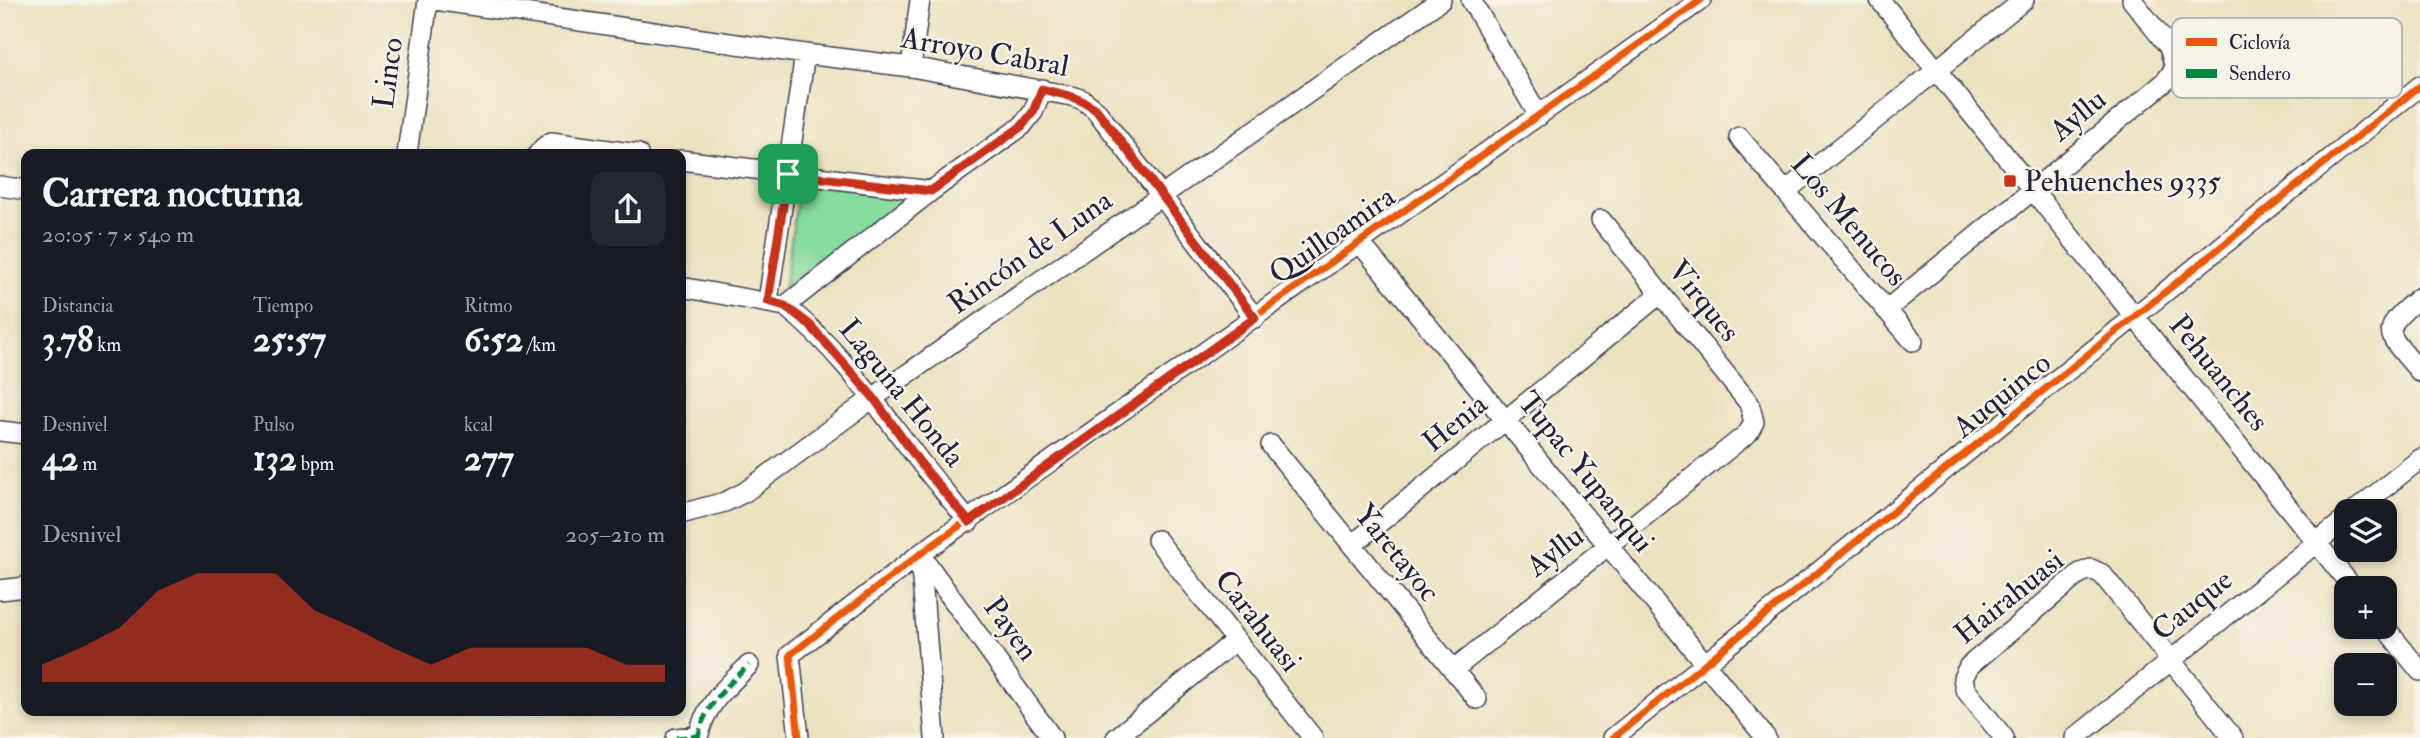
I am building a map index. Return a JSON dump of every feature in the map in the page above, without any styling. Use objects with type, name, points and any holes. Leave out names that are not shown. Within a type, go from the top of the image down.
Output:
[{"type":"street","name":"Linco","points":[[408,149],[428,0]]},
{"type":"street","name":"Arroyo Cabral","points":[[435,0],[911,67],[1042,89],[1083,100],[1096,109],[1255,318]]},
{"type":"street","points":[[911,67],[920,0]]},
{"type":"street","name":"Rincón de Luna","points":[[686,513],[725,502],[745,492],[873,397],[1441,0]]},
{"type":"street","points":[[1471,0],[1539,116]]},
{"type":"street","name":"Quilloamira","points":[[799,738],[790,656],[920,554],[969,522],[1701,0]]},
{"type":"street","name":"Pehuanches","points":[[1880,0],[2343,576]]},
{"type":"street","points":[[1786,191],[2024,0]]},
{"type":"street","name":"Ayllu","points":[[2132,0],[2169,47],[2172,58]]},
{"type":"street","points":[[777,304],[788,174],[805,54]]},
{"type":"street","name":"Ayllu","points":[[1886,310],[2165,82],[2172,72]]},
{"type":"street","name":"Auquinco","points":[[1613,738],[2420,86]]},
{"type":"street","points":[[777,304],[1022,126],[1033,112],[1042,89]]},
{"type":"street","name":"Los Menucos","points":[[1739,137],[1913,341]]},
{"type":"street","points":[[541,149],[551,142],[602,149]]},
{"type":"street","points":[[686,161],[931,191]]},
{"type":"street","points":[[0,186],[21,189]]},
{"type":"street","name":"Virques","points":[[1601,220],[1749,402],[1754,422]]},
{"type":"street","name":"Tupac Yupanqui","points":[[1360,243],[1766,738]]},
{"type":"street","name":"Laguna Honda","points":[[686,288],[777,304],[809,324],[873,397],[920,463],[969,522]]},
{"type":"street","name":"Henia","points":[[1352,545],[1660,294]]},
{"type":"street","points":[[2420,297],[2396,316],[2390,327],[2392,337],[2420,372]]},
{"type":"street","name":"Ayllu","points":[[1453,670],[1748,433],[1754,422]]},
{"type":"street","points":[[0,431],[21,433]]},
{"type":"street","name":"Yaretayoc","points":[[1271,444],[1477,699]]},
{"type":"street","points":[[2370,499],[2420,459]]},
{"type":"street","name":"Cauque","points":[[2075,738],[2334,527]]},
{"type":"street","name":"Carahuasi","points":[[1157,540],[1313,738]]},
{"type":"street","points":[[920,554],[935,738]]},
{"type":"street","name":"Payen","points":[[920,554],[1052,738]]},
{"type":"street","name":"Hairahuasi","points":[[2004,738],[1965,689],[1963,678],[1969,666],[2080,573],[2091,569],[2102,574],[2172,660]]},
{"type":"street","points":[[0,590],[21,588]]},
{"type":"street","points":[[2394,639],[2420,671]]},
{"type":"street","points":[[1116,738],[1236,640]]},
{"type":"street","points":[[2172,660],[2233,738]]},
{"type":"street","points":[[676,738],[698,737],[704,715],[721,692],[749,665]]},
{"type":"green space","points":[[800,178],[913,195],[784,289]]},
{"type":"marked path","points":[[698,738],[711,707],[724,689],[749,665]]},
{"type":"marked path","points":[[676,738],[698,736]]},
{"type":"cycle path","points":[[799,738],[790,655],[920,554],[1701,0]]},
{"type":"cycle path","points":[[1613,738],[2420,86]]},
{"type":"place","name":"Pehuenches 9335","points":[[2010,181]]},
{"type":"route","points":[[1042,89],[1072,96],[1096,109],[1255,318],[969,522],[920,463],[873,397],[809,324],[785,306],[768,301],[788,174],[931,191],[1022,126],[1033,112],[1042,89]]}]
